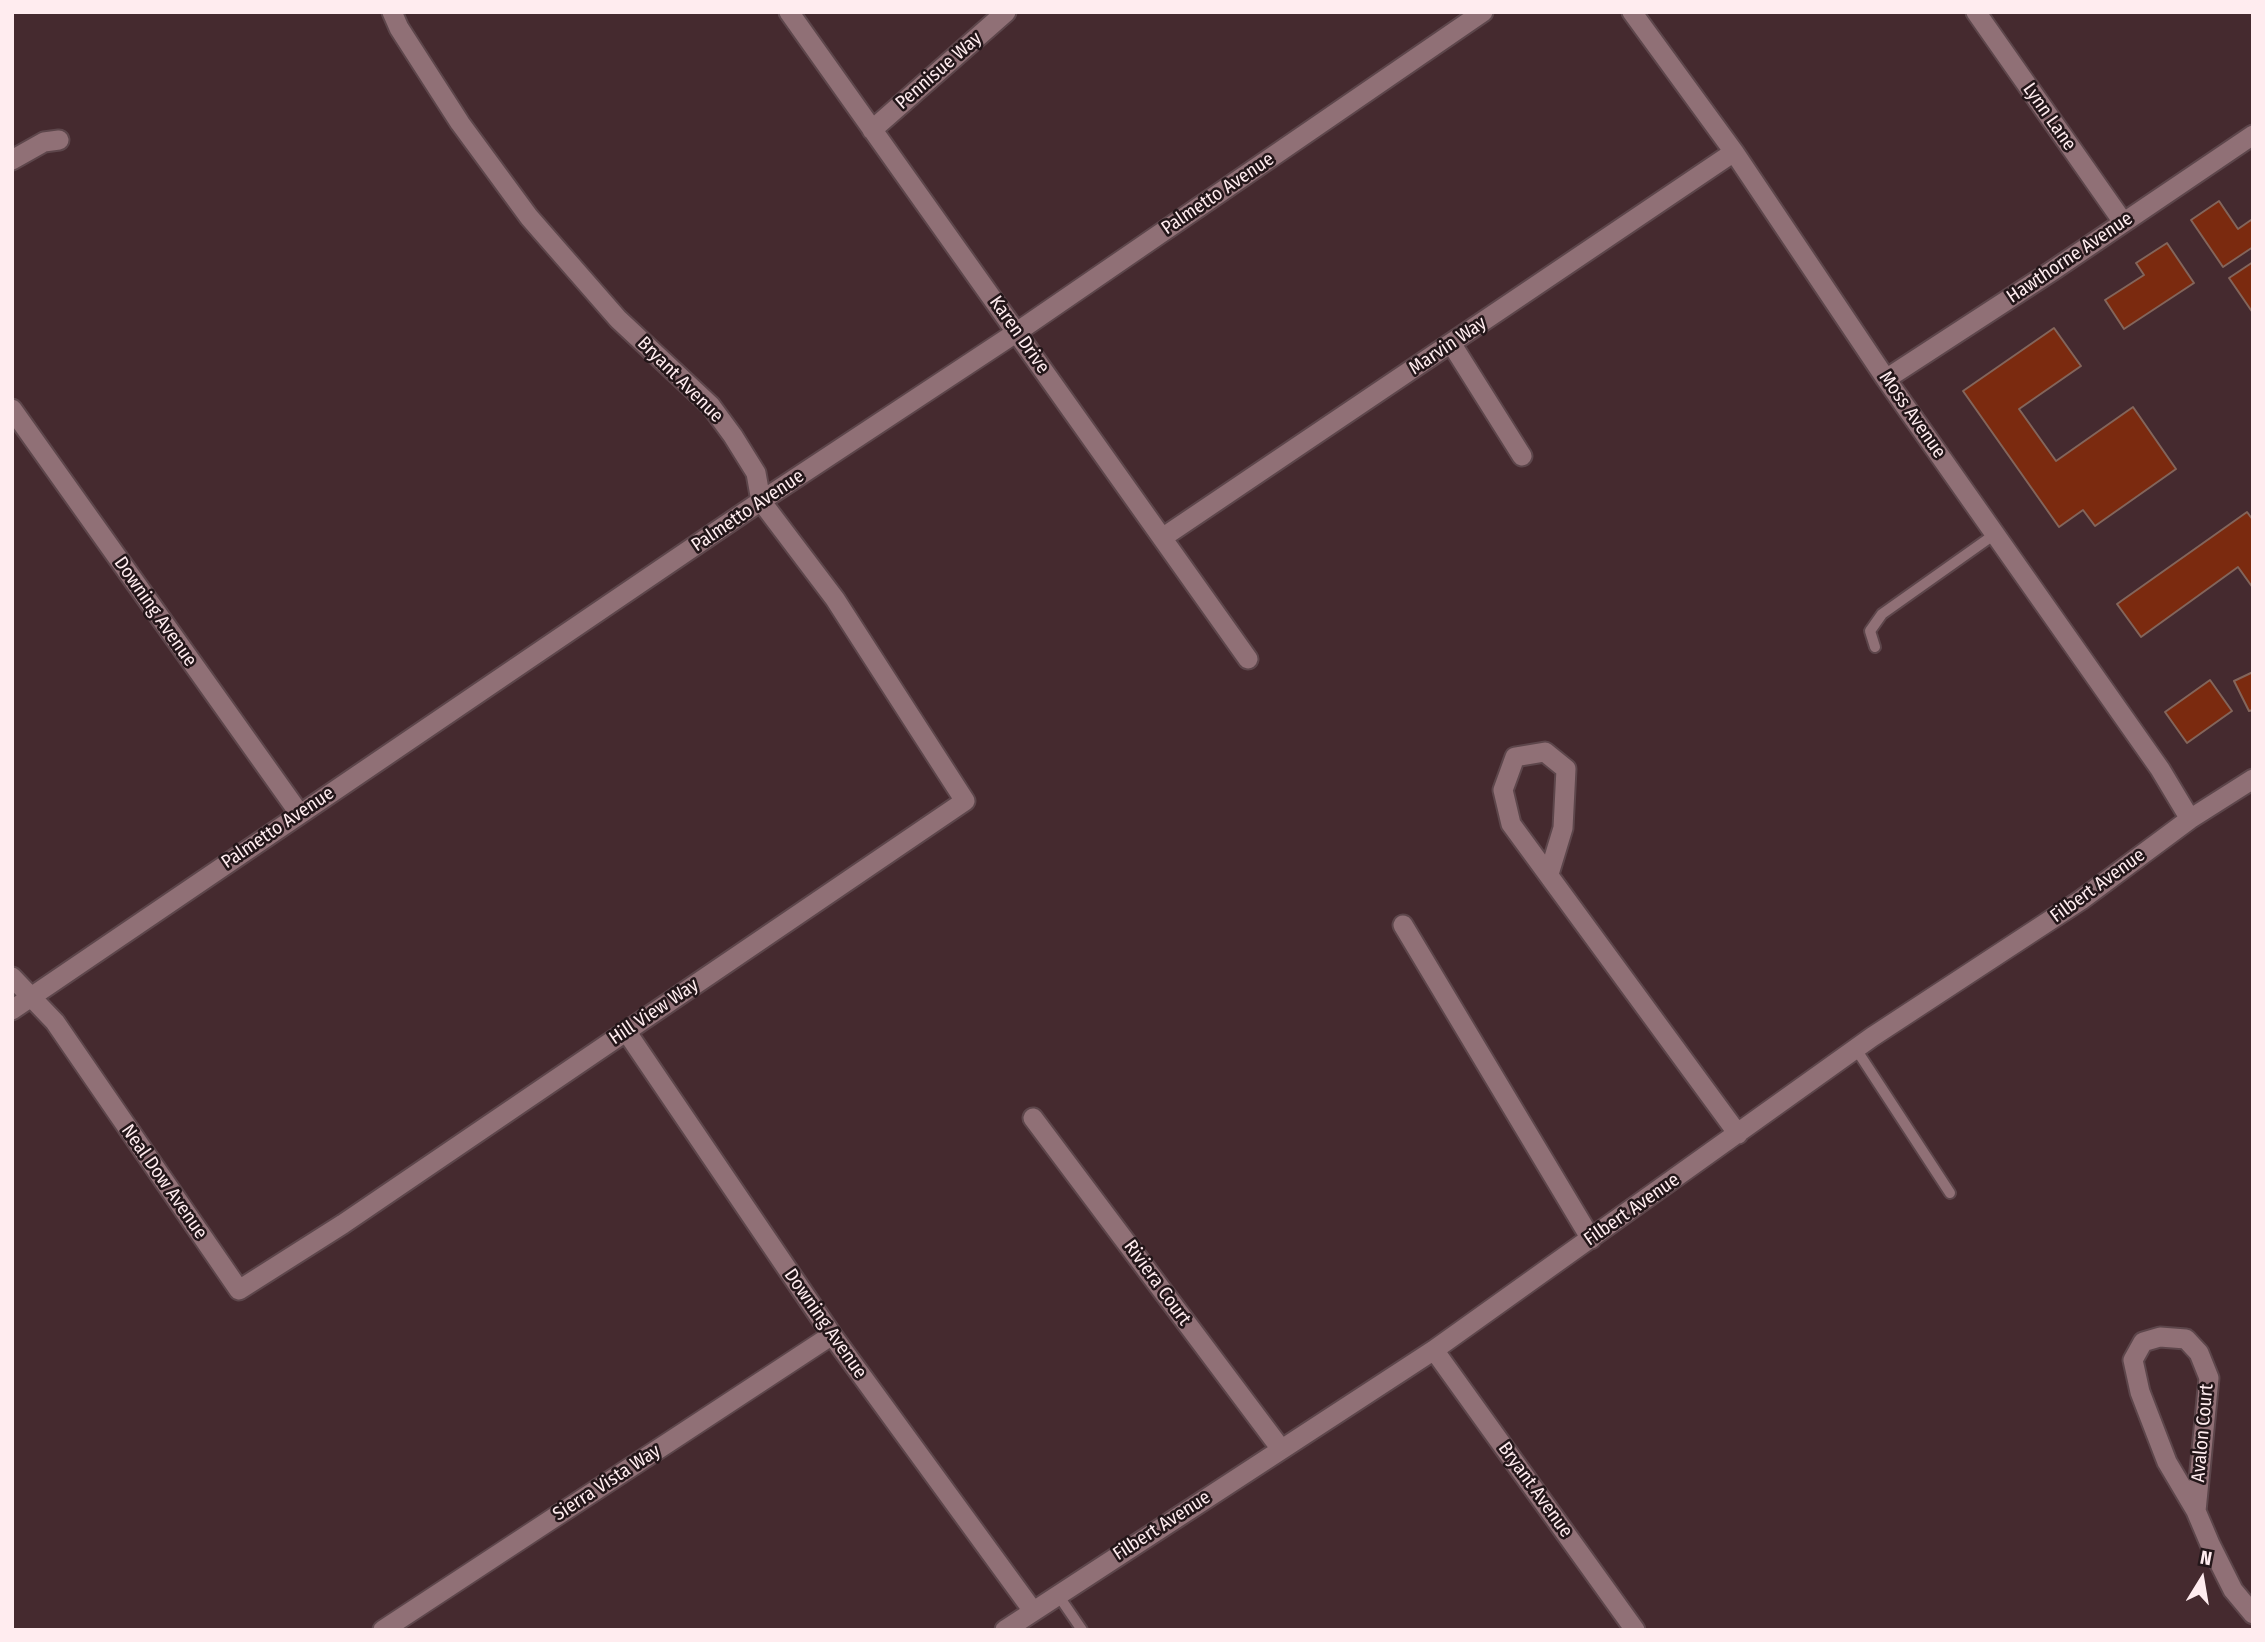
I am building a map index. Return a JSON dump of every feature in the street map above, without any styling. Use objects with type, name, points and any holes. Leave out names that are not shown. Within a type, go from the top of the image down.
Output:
[{"type":"street","name":"Bryant Avenue","points":[[392,12],[399,28],[460,123],[529,217],[618,319],[711,405],[756,473],[761,501],[835,599],[965,801]]},
{"type":"street","name":"Karen Drive","points":[[789,12],[1248,659]]},
{"type":"street","name":"Pennisue Way","points":[[872,130],[1006,12]]},
{"type":"street","name":"Palmetto Avenue","points":[[12,1010],[761,501],[1017,332],[1483,12]]},
{"type":"street","name":"Moss Avenue","points":[[1632,12],[1734,152],[1886,379],[2160,769],[2190,819]]},
{"type":"street","name":"Lynn Lane","points":[[1976,12],[2123,222]]},
{"type":"street","name":"Hawthorne Avenue","points":[[1886,379],[2252,136]]},
{"type":"street","points":[[12,160],[44,142],[60,140]]},
{"type":"street","name":"Marvin Way","points":[[1162,538],[1734,152]]},
{"type":"street","points":[[1451,344],[1522,456]]},
{"type":"street","name":"Downing Avenue","points":[[12,409],[299,813]]},
{"type":"street","points":[[1549,874],[1563,828],[1566,769],[1545,752],[1515,757],[1503,790],[1511,824],[1738,1134]]},
{"type":"street","name":"Filbert Avenue","points":[[1005,1630],[1434,1350],[1856,1049],[2081,900],[2190,819],[2253,779]]},
{"type":"street","name":"Hill View Way","points":[[343,1224],[965,801]]},
{"type":"street","points":[[1403,925],[1591,1239]]},
{"type":"street","name":"Neal Dow Avenue","points":[[12,978],[55,1022],[239,1290],[343,1224]]},
{"type":"street","name":"Downing Avenue","points":[[626,1031],[832,1335],[1033,1611]]},
{"type":"street","name":"Riviera Court","points":[[1033,1118],[1281,1448]]},
{"type":"street","name":"Sierra Vista Way","points":[[383,1630],[832,1335]]},
{"type":"street","name":"Avalon Court","points":[[2196,1511],[2209,1378],[2199,1353],[2186,1339],[2160,1337],[2143,1342],[2133,1360],[2140,1392],[2166,1462],[2196,1511],[2234,1590],[2253,1614]]},
{"type":"street","name":"Bryant Avenue","points":[[1434,1350],[1635,1630]]},
{"type":"lane","points":[[1875,647],[1871,631],[1882,614],[1995,534]]},
{"type":"lane","points":[[1856,1049],[1950,1193]]},
{"type":"lane","points":[[1058,1595],[1082,1630]]},
{"type":"building","points":[[2219,201],[2238,229],[2251,220],[2253,222],[2253,247],[2223,267],[2191,220]]},
{"type":"building","points":[[2167,243],[2194,283],[2124,329],[2105,300],[2144,275],[2136,263]]},
{"type":"building","points":[[2253,262],[2253,313],[2229,278]]},
{"type":"building","points":[[2054,328],[2081,366],[2019,409],[2056,461],[2133,407],[2176,469],[2095,526],[2083,510],[2059,527],[1963,391]]},
{"type":"building","points":[[2247,512],[2253,520],[2253,588],[2238,567],[2141,637],[2117,604]]},
{"type":"building","points":[[2253,672],[2253,710],[2249,711],[2234,681]]},
{"type":"building","points":[[2210,680],[2232,711],[2187,743],[2165,712]]}]
